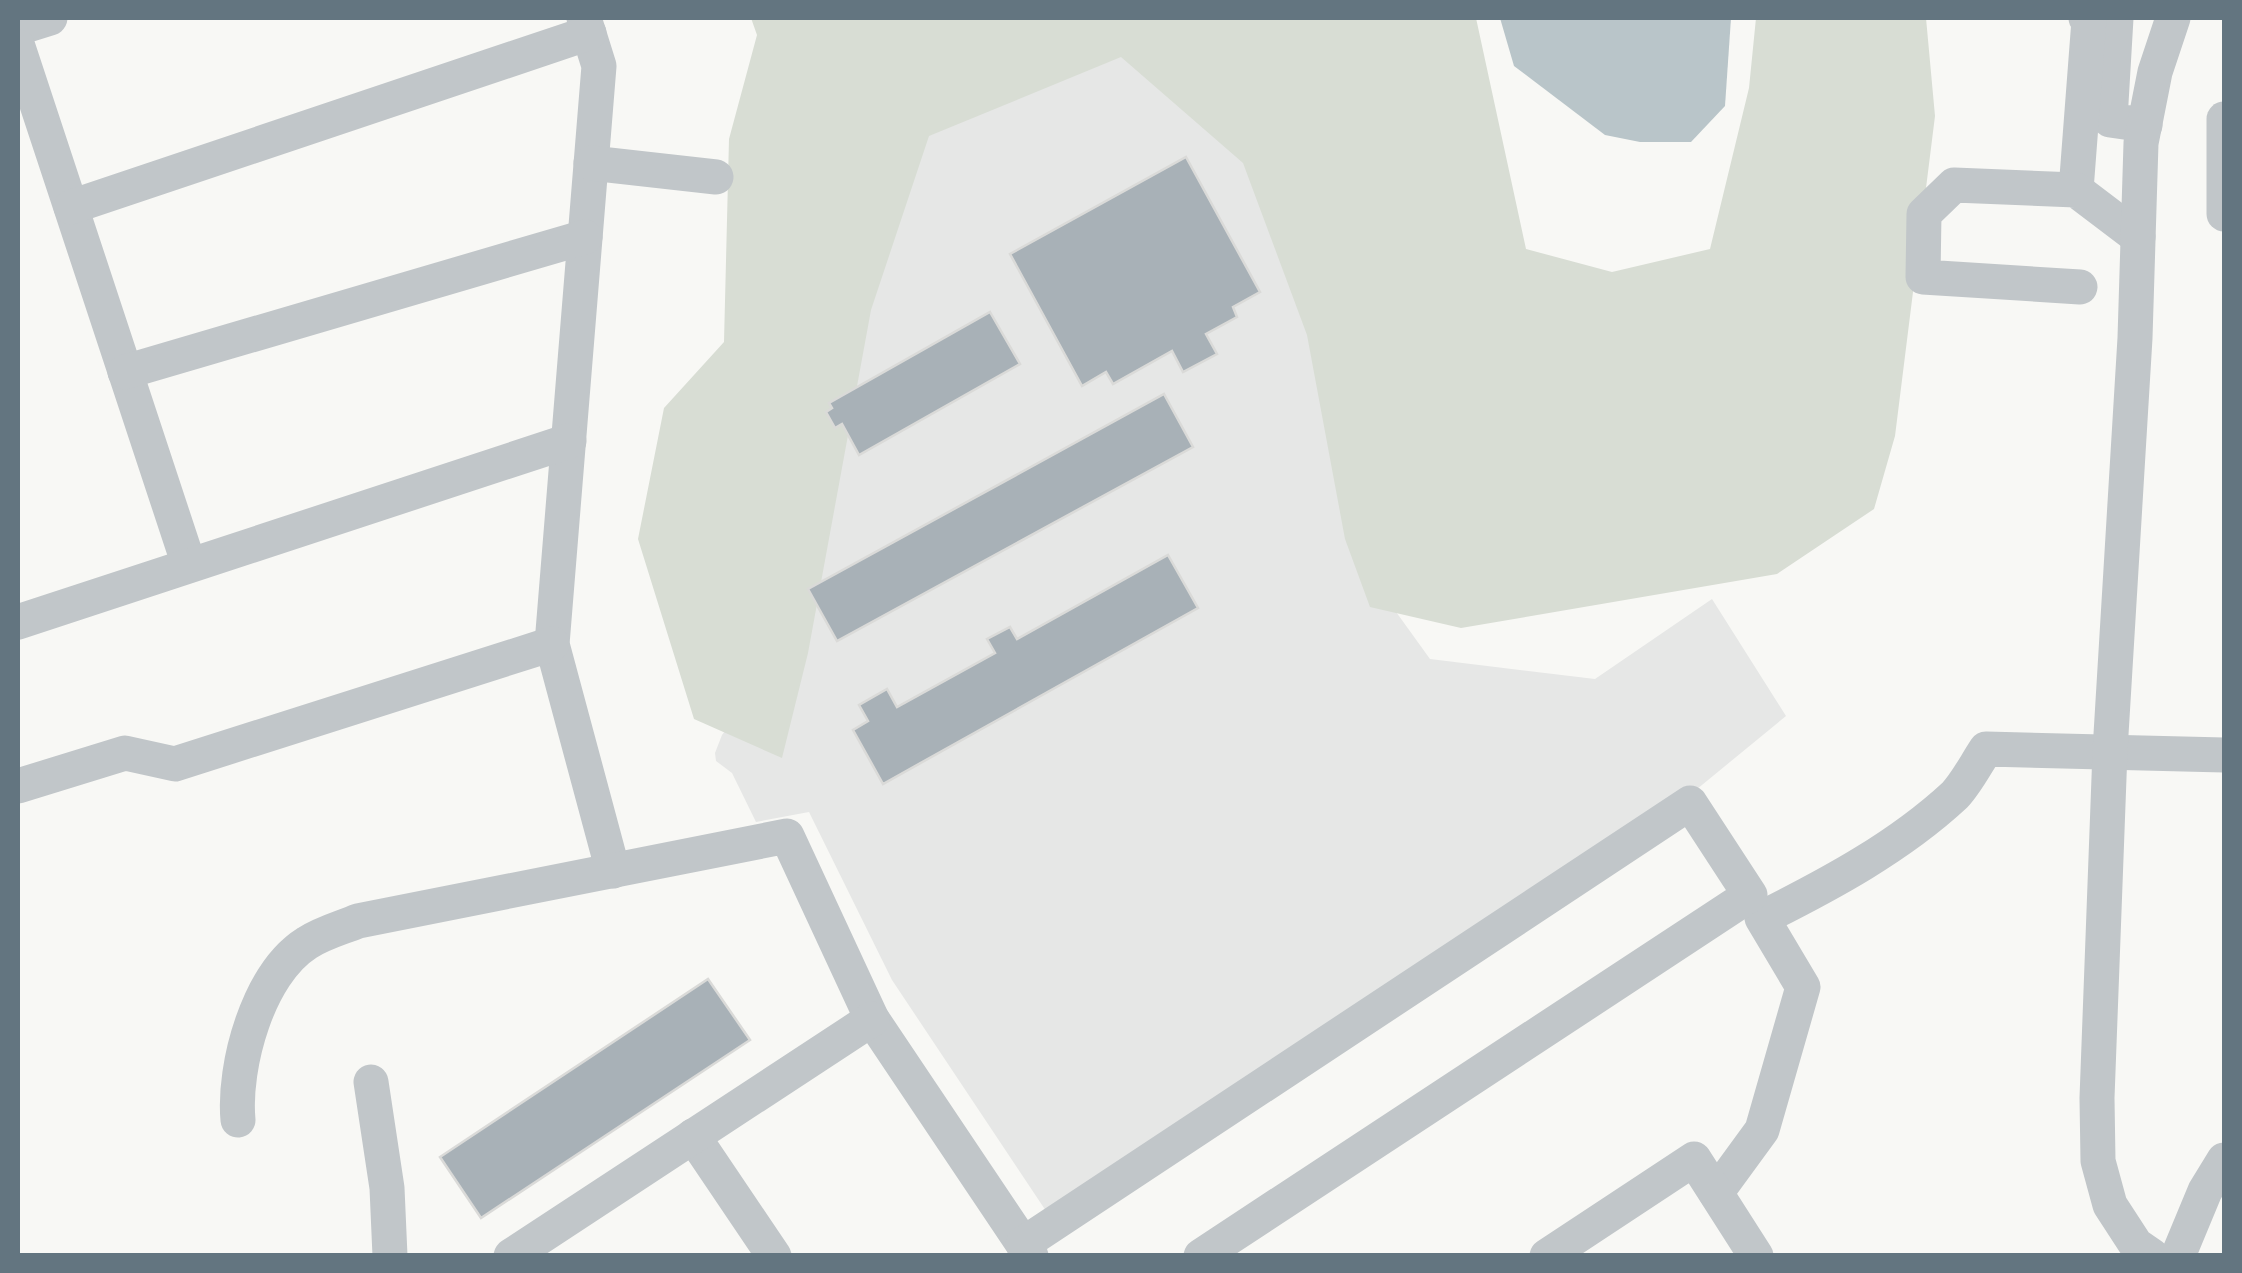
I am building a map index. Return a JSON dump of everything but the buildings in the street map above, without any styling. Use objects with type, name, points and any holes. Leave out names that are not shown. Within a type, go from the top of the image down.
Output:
[{"type":"street","points":[[18,28],[50,18]]},
{"type":"street","points":[[2076,190],[2089,20],[2086,18]]},
{"type":"street","points":[[2116,18],[2110,120],[2145,125]]},
{"type":"street","points":[[2152,1256],[2136,1245],[2110,1205],[2098,1160],[2096,1098],[2110,751],[2145,125],[2154,72],[2173,18]]},
{"type":"street","points":[[71,207],[586,25],[599,66],[552,644],[613,870]]},
{"type":"street","points":[[18,47],[190,566]]},
{"type":"street","points":[[2224,118],[2224,214]]},
{"type":"street","points":[[591,163],[716,177]]},
{"type":"street","points":[[2080,287],[1924,276],[1924,214],[1954,185],[2076,190],[2138,238]]},
{"type":"street","points":[[125,372],[585,238]]},
{"type":"street","points":[[18,622],[569,440]]},
{"type":"street","points":[[18,786],[125,753],[175,764],[552,644]]},
{"type":"street","points":[[1716,1193],[1762,1130],[1803,987],[1762,918],[1842,879],[1911,829],[1957,792],[1986,749],[2224,755]]},
{"type":"street","points":[[238,1120],[242,1065],[261,1002],[288,959],[307,942],[358,921],[787,836],[872,1019],[1027,1250],[1690,803],[1750,894],[1201,1256]]},
{"type":"street","points":[[511,1256],[872,1019]]},
{"type":"street","points":[[371,1082],[387,1188],[390,1256]]},
{"type":"street","points":[[693,1136],[774,1256]]},
{"type":"street","points":[[1547,1256],[1694,1160],[1756,1256]]},
{"type":"street","points":[[2178,1256],[2204,1191],[2224,1160]]},
{"type":"shaded area","points":[[751,18],[1476,18],[1526,249],[1612,272],[1710,249],[1749,88],[1756,18],[1926,18],[1935,116],[1895,436],[1874,509],[1777,574],[1461,628],[1370,607],[1345,539],[1307,335],[1243,163],[1121,57],[929,136],[871,310],[808,653],[782,758],[694,719],[638,539],[664,408],[724,342],[729,139],[757,35]]},
{"type":"shaded area","points":[[1500,18],[1731,18],[1725,106],[1691,142],[1640,142],[1605,135],[1514,66]]},
{"type":"shaded area","points":[[1092,41],[1259,122],[1368,573],[1430,659],[1595,679],[1712,599],[1786,716],[1691,794],[1048,1214],[892,980],[809,812],[756,822],[732,773],[716,761],[715,753],[722,735],[759,686],[899,132]]}]
